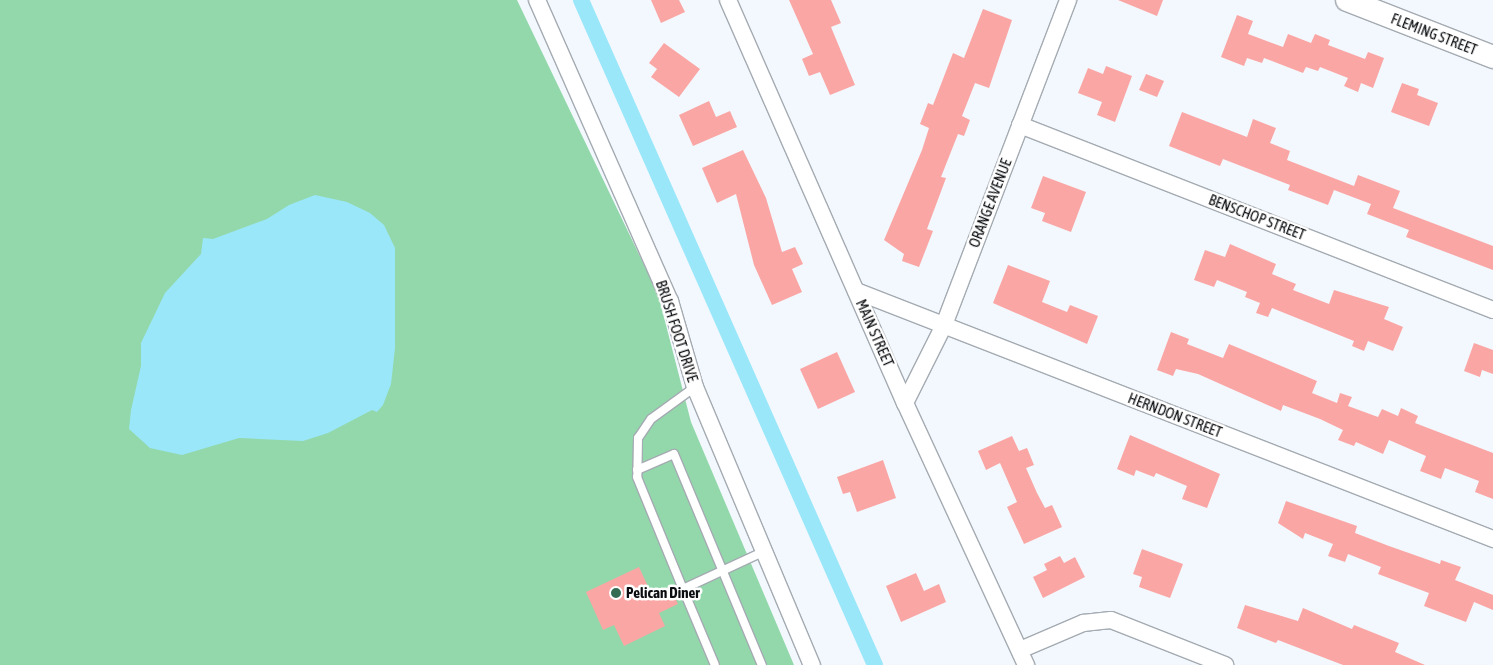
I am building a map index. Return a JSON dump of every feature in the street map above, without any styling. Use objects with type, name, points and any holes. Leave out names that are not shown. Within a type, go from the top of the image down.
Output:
[{"type":"street","name":"BRUSH FOOT DRIVE","points":[[536,0],[670,300],[695,388],[812,665]]},
{"type":"street","name":"MAIN STREET","points":[[728,0],[905,403],[1023,657]]},
{"type":"street","name":"ORANGE AVENUE","points":[[905,403],[944,325],[1068,0]]},
{"type":"street","name":"FLEMING STREET","points":[[1347,0],[1493,57]]},
{"type":"street","name":"BENSCHOP STREET","points":[[1020,125],[1493,310]]},
{"type":"street","name":"HERNDON STREET","points":[[856,291],[1493,539]]},
{"type":"street","points":[[1023,657],[1083,623],[1111,620],[1225,665]]},
{"type":"lane","points":[[695,388],[651,419],[638,438],[637,470],[715,665]]},
{"type":"lane","points":[[637,470],[674,454],[762,665]]},
{"type":"lane","points":[[683,589],[765,551]]},
{"type":"green space","points":[[0,0],[517,0],[658,294],[691,422],[794,665],[0,665]]},
{"type":"water","points":[[315,195],[347,202],[370,213],[384,225],[395,248],[395,348],[391,384],[383,405],[377,412],[372,410],[328,433],[303,441],[239,438],[182,455],[150,448],[129,429],[131,410],[141,366],[141,343],[165,293],[201,254],[203,238],[213,239],[267,219],[289,205]]},
{"type":"building","points":[[651,0],[679,0],[685,12],[661,23]]},
{"type":"building","points":[[789,0],[831,0],[841,23],[831,27],[855,85],[830,95],[820,72],[809,76],[802,59],[813,54]]},
{"type":"building","points":[[1118,0],[1163,0],[1157,16]]},
{"type":"building","points":[[983,9],[1012,20],[989,88],[975,83],[962,116],[970,120],[964,136],[958,134],[941,177],[946,178],[927,229],[933,231],[919,267],[902,261],[904,254],[884,240],[922,150],[929,128],[920,124],[928,103],[933,105],[953,53],[964,58]]},
{"type":"building","points":[[1237,15],[1253,21],[1248,34],[1283,47],[1288,34],[1311,43],[1315,34],[1330,40],[1328,45],[1365,59],[1368,52],[1384,58],[1373,88],[1361,83],[1358,92],[1344,86],[1348,78],[1320,67],[1318,71],[1306,67],[1303,73],[1264,58],[1262,63],[1247,58],[1244,66],[1221,57]]},
{"type":"building","points":[[664,43],[700,69],[679,97],[651,77],[657,69],[649,63]]},
{"type":"building","points":[[1106,66],[1132,76],[1115,122],[1097,115],[1102,102],[1078,93],[1088,68],[1103,74]]},
{"type":"building","points":[[1146,74],[1164,81],[1157,97],[1139,90]]},
{"type":"building","points":[[1402,83],[1419,89],[1417,95],[1438,103],[1429,126],[1391,112]]},
{"type":"building","points":[[709,101],[716,117],[730,111],[737,127],[693,146],[679,115]]},
{"type":"building","points":[[1182,112],[1247,137],[1253,119],[1276,128],[1270,143],[1290,151],[1287,160],[1354,186],[1358,175],[1400,191],[1393,208],[1493,246],[1493,270],[1406,237],[1409,230],[1367,214],[1371,204],[1334,190],[1328,205],[1288,190],[1290,185],[1223,159],[1220,166],[1169,146]]},
{"type":"building","points":[[743,150],[766,198],[782,252],[795,247],[803,264],[792,269],[802,292],[772,305],[754,265],[736,194],[717,203],[702,168]]},
{"type":"building","points":[[1043,176],[1086,192],[1071,232],[1042,221],[1045,213],[1031,208]]},
{"type":"building","points":[[1230,244],[1276,264],[1272,274],[1296,284],[1293,290],[1329,304],[1334,290],[1389,307],[1384,319],[1403,327],[1393,351],[1368,341],[1364,351],[1352,346],[1354,341],[1272,308],[1268,317],[1256,313],[1260,303],[1245,297],[1247,292],[1217,280],[1214,287],[1194,280],[1205,250],[1225,257]]},
{"type":"building","points":[[1008,265],[1050,281],[1042,302],[1067,312],[1070,305],[1098,316],[1087,344],[993,303]]},
{"type":"building","points":[[1171,332],[1189,339],[1187,344],[1223,358],[1229,344],[1317,381],[1312,393],[1337,403],[1340,393],[1352,397],[1348,406],[1378,417],[1382,409],[1398,416],[1401,408],[1418,416],[1415,423],[1493,453],[1493,499],[1475,492],[1479,481],[1445,468],[1441,479],[1420,471],[1426,456],[1389,440],[1383,454],[1356,442],[1354,446],[1338,440],[1343,430],[1320,419],[1283,405],[1281,411],[1198,374],[1176,369],[1173,376],[1157,370]]},
{"type":"building","points":[[1474,343],[1493,350],[1493,374],[1482,370],[1480,377],[1464,371]]},
{"type":"building","points":[[837,352],[855,392],[818,409],[800,369]]},
{"type":"building","points":[[1130,435],[1220,474],[1207,508],[1182,499],[1187,486],[1156,473],[1154,477],[1136,470],[1134,476],[1117,469]]},
{"type":"building","points":[[1012,436],[1019,451],[1027,448],[1034,465],[1026,468],[1037,493],[1045,508],[1052,505],[1062,527],[1024,544],[1007,507],[1017,502],[1000,463],[986,470],[978,451]]},
{"type":"building","points":[[883,460],[896,498],[857,512],[850,492],[843,494],[837,477]]},
{"type":"building","points":[[1286,501],[1357,526],[1355,533],[1389,546],[1440,564],[1441,560],[1461,567],[1455,580],[1493,595],[1493,610],[1474,602],[1466,622],[1424,606],[1429,593],[1378,574],[1381,567],[1348,554],[1345,562],[1328,556],[1333,544],[1305,533],[1303,539],[1278,523]]},
{"type":"building","points":[[1142,549],[1183,564],[1170,598],[1139,587],[1142,577],[1133,574]]},
{"type":"building","points":[[1060,556],[1064,563],[1075,557],[1085,577],[1043,598],[1033,577],[1047,570],[1044,564]]},
{"type":"building","points":[[639,567],[652,595],[670,587],[678,604],[659,613],[665,626],[624,646],[614,625],[603,630],[586,592]]},
{"type":"building","points":[[916,573],[924,591],[939,584],[946,602],[901,622],[886,586]]},
{"type":"building","points":[[1245,605],[1298,621],[1303,608],[1352,629],[1354,625],[1399,643],[1395,652],[1425,665],[1343,665],[1278,640],[1276,643],[1237,628]]},
{"type":"waterway","points":[[581,0],[875,665]]},
{"type":"place","name":"Pelican Diner","points":[[616,593]]}]
